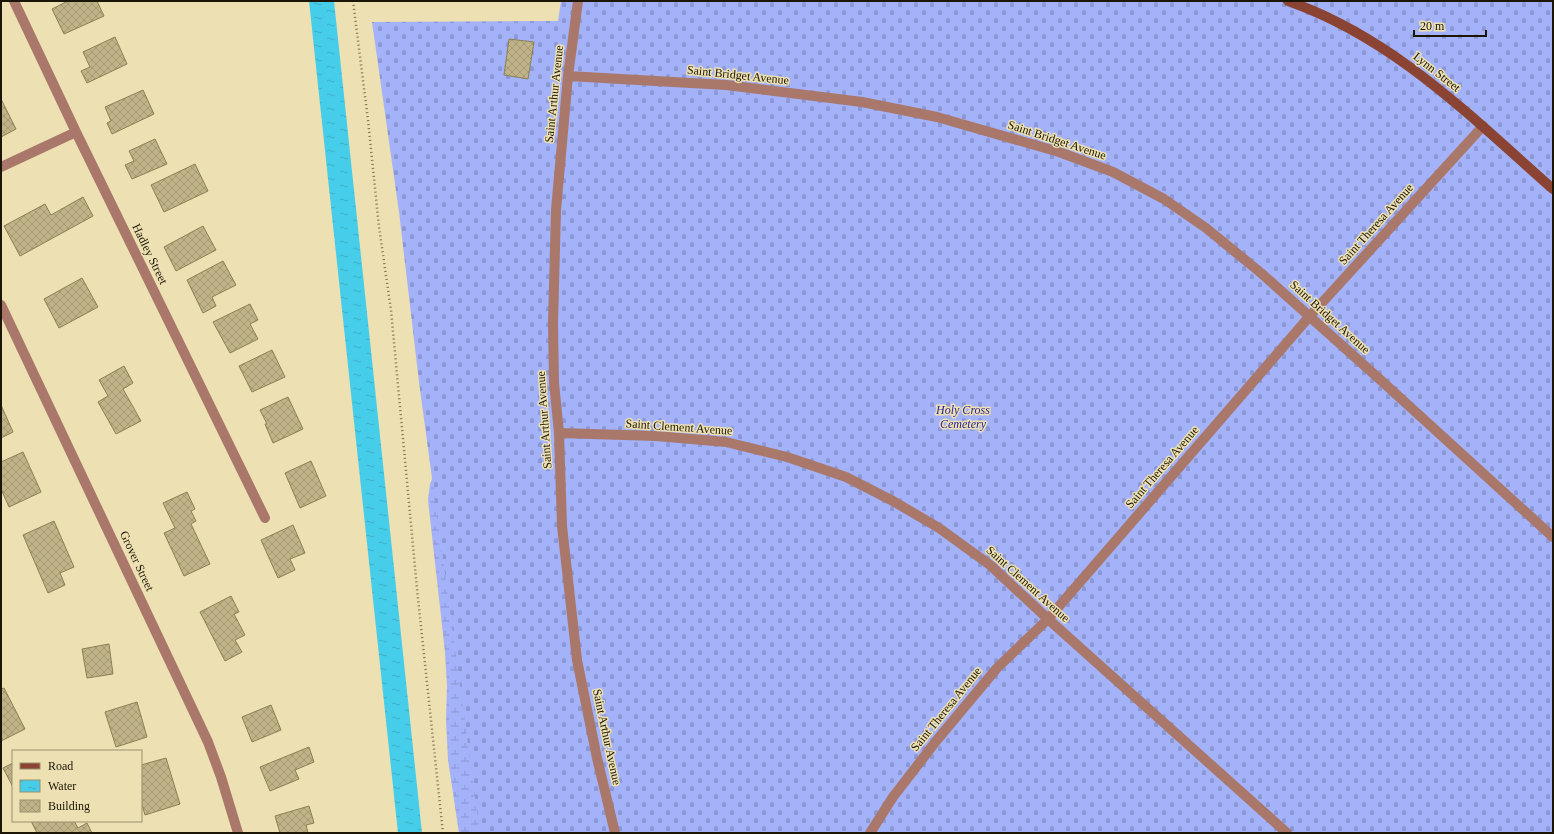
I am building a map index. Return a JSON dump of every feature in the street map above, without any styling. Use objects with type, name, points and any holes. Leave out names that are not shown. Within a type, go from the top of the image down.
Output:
[{"type":"main road","name":"Lynn Street","points":[[1288,1],[1341,24],[1394,55],[1437,87],[1553,189]]},
{"type":"street","name":"Hadley Street","points":[[14,1],[76,132],[265,518]]},
{"type":"street","name":"Saint Arthur Avenue","points":[[578,1],[568,76],[556,210],[553,324],[554,383],[559,433],[562,526],[577,660],[597,758],[615,833]]},
{"type":"street","name":"Saint Bridget Avenue","points":[[568,76],[726,85],[862,102],[937,118],[1059,152],[1113,172],[1164,199],[1206,228],[1261,273],[1376,375],[1553,537]]},
{"type":"street","name":"Saint Theresa Avenue","points":[[870,833],[893,797],[937,740],[997,668],[1048,619],[1309,317],[1483,126]]},
{"type":"street","points":[[1,167],[76,132]]},
{"type":"street","name":"Grover Street","points":[[1,305],[208,742],[221,776],[238,833]]},
{"type":"street","name":"Saint Clement Avenue","points":[[559,433],[656,436],[726,442],[787,457],[846,477],[893,501],[939,528],[990,565],[1048,619],[1287,833]]},
{"type":"path","points":[[353,1],[368,120],[379,227],[391,310],[421,636],[443,833]]},
{"type":"green space","name":"Holy Cross Cemetery","points":[[561,1],[1553,1],[1553,833],[480,833],[419,382],[399,212],[372,22],[558,21]]},
{"type":"green space","points":[[436,469],[546,833],[459,833],[448,760],[445,652],[428,500],[430,484]]},
{"type":"water","points":[[309,1],[334,1],[422,833],[398,833]]},
{"type":"building","points":[[68,1],[97,1],[104,16],[64,34],[52,9]]},
{"type":"building","points":[[115,37],[127,64],[87,83],[81,71],[90,67],[83,52]]},
{"type":"building","points":[[509,39],[534,42],[528,79],[504,75]]},
{"type":"building","points":[[143,90],[154,114],[112,134],[107,123],[111,121],[105,107]]},
{"type":"building","points":[[1,99],[16,129],[1,137]]},
{"type":"building","points":[[155,139],[167,164],[132,179],[125,165],[134,161],[129,151]]},
{"type":"building","points":[[195,164],[208,191],[164,212],[151,185]]},
{"type":"building","points":[[83,197],[93,216],[20,256],[4,226],[45,204],[51,215]]},
{"type":"building","points":[[203,226],[216,250],[176,271],[164,247]]},
{"type":"building","points":[[223,261],[236,285],[212,297],[216,306],[203,313],[187,280]]},
{"type":"building","points":[[82,278],[98,307],[59,328],[44,299]]},
{"type":"building","points":[[250,304],[258,320],[250,324],[258,339],[230,353],[213,322]]},
{"type":"building","points":[[272,350],[285,377],[252,392],[239,366]]},
{"type":"building","points":[[124,366],[133,383],[123,389],[141,421],[116,434],[98,402],[108,396],[99,380]]},
{"type":"building","points":[[288,397],[303,429],[273,443],[265,424],[267,424],[260,410]]},
{"type":"building","points":[[1,405],[13,432],[1,438]]},
{"type":"building","points":[[23,452],[41,492],[9,507],[1,489],[1,462]]},
{"type":"building","points":[[311,461],[326,496],[300,508],[285,473]]},
{"type":"building","points":[[187,492],[195,509],[191,511],[196,521],[191,524],[210,564],[184,576],[164,533],[175,528],[163,503]]},
{"type":"building","points":[[54,521],[74,567],[60,573],[65,585],[48,593],[23,535]]},
{"type":"building","points":[[293,525],[305,553],[290,559],[295,570],[278,578],[261,540]]},
{"type":"building","points":[[231,596],[239,612],[234,614],[245,635],[235,640],[242,652],[225,661],[200,612]]},
{"type":"building","points":[[109,644],[113,674],[87,678],[82,649]]},
{"type":"building","points":[[4,688],[25,729],[1,741],[1,689]]},
{"type":"building","points":[[137,702],[147,737],[116,747],[105,712]]},
{"type":"building","points":[[271,705],[281,730],[252,742],[242,717]]},
{"type":"building","points":[[309,747],[314,762],[295,770],[299,779],[270,791],[260,767]]},
{"type":"building","points":[[166,758],[180,804],[145,815],[142,804],[142,765]]},
{"type":"building","points":[[12,764],[12,785],[3,768]]},
{"type":"building","points":[[309,806],[314,823],[306,825],[308,833],[280,833],[275,816]]},
{"type":"building","points":[[32,822],[75,822],[78,828],[87,823],[92,833],[37,833]]}]
